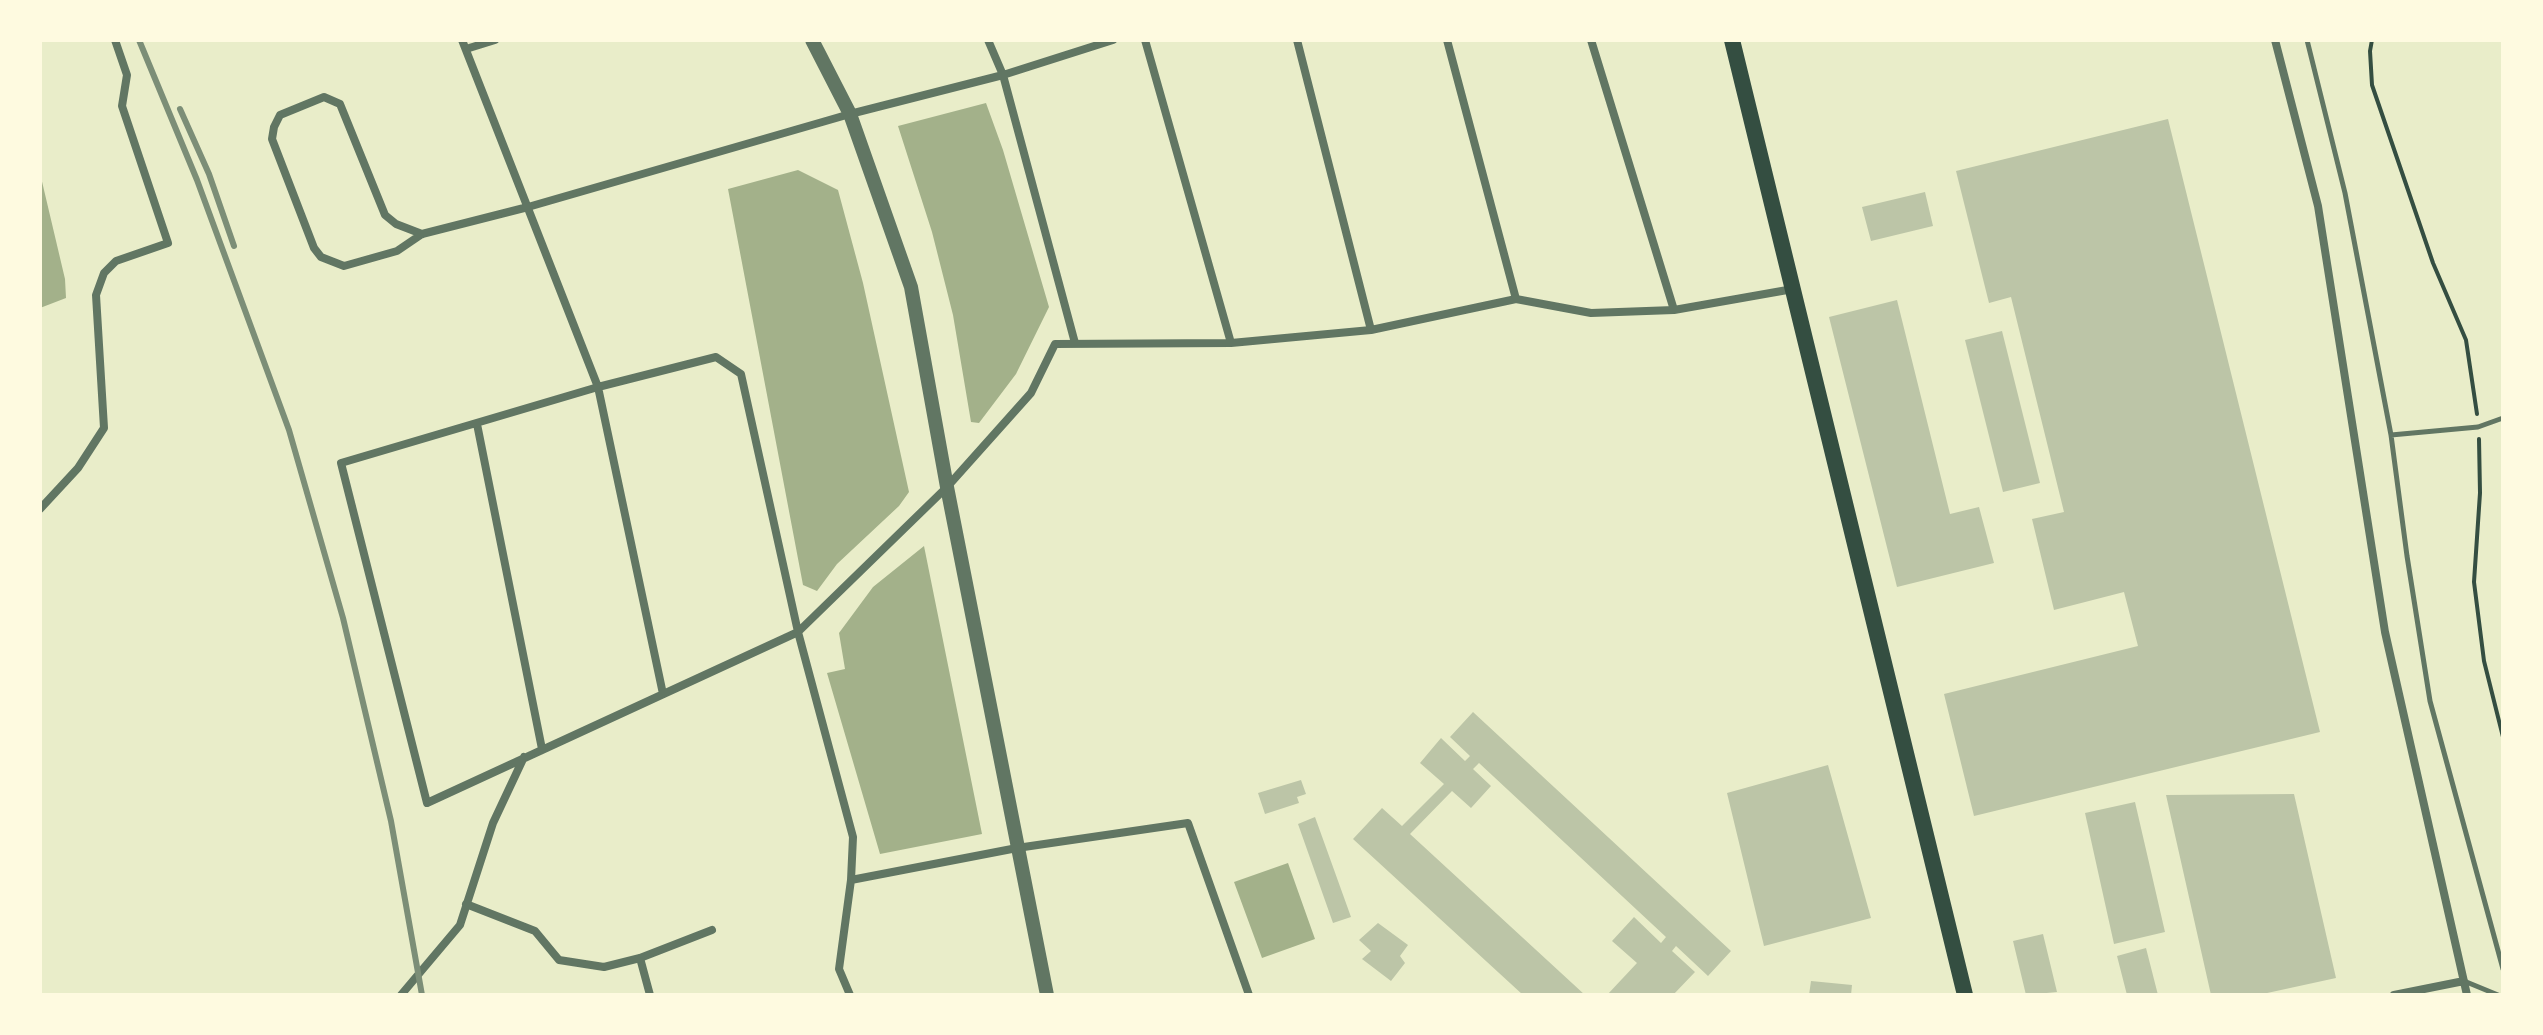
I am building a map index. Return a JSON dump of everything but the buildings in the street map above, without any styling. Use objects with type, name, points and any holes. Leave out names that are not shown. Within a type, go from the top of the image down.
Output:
[{"type":"main road","points":[[1732,40],[1965,995]]},
{"type":"street","points":[[40,509],[78,468],[104,428],[96,295],[104,273],[116,261],[168,243],[122,106],[127,75],[115,40]]},
{"type":"street","points":[[495,40],[464,44],[598,387],[663,694]]},
{"type":"street","points":[[812,40],[850,114],[911,287],[1047,995]]},
{"type":"street","points":[[988,40],[1003,75],[1075,343]]},
{"type":"street","points":[[422,234],[396,224],[385,215],[340,104],[324,97],[280,115],[272,139],[314,248],[321,257],[344,266],[397,251],[422,234],[528,207],[850,114],[1003,75],[1113,40]]},
{"type":"street","points":[[1145,40],[1231,343]]},
{"type":"street","points":[[1297,40],[1371,330]]},
{"type":"street","points":[[1447,40],[1516,299]]},
{"type":"street","points":[[1591,40],[1674,310]]},
{"type":"street","points":[[2275,40],[2318,206],[2385,632],[2467,995]]},
{"type":"street","points":[[850,995],[839,969],[851,880],[853,837],[798,632],[741,374],[716,357],[598,387],[341,463],[427,803],[798,632],[947,487],[1031,393],[1055,344],[1231,343],[1371,330],[1516,299],[1591,313],[1674,310],[1793,289]]},
{"type":"street","points":[[477,424],[542,749]]},
{"type":"street","points":[[401,995],[460,925],[493,823],[525,756]]},
{"type":"street","points":[[851,880],[1017,848],[1188,823],[1249,995]]},
{"type":"street","points":[[466,904],[535,931],[559,960],[604,967],[640,958],[712,930]]},
{"type":"street","points":[[640,958],[650,995]]},
{"type":"street","points":[[2394,995],[2464,981]]},
{"type":"lane","points":[[2307,40],[2345,193],[2391,435],[2430,701],[2503,969]]},
{"type":"lane","points":[[2391,435],[2478,427],[2503,418]]},
{"type":"lane","points":[[2464,981],[2498,995],[2503,987]]},
{"type":"path","points":[[2372,40],[2372,85],[2433,263],[2466,340],[2478,427],[2480,493],[2474,582],[2484,661],[2503,737]]},
{"type":"shaded area","points":[[986,103],[1049,307],[1016,374],[979,423],[971,422],[953,315],[932,232],[898,126]]},
{"type":"shaded area","points":[[798,170],[838,190],[863,283],[909,492],[899,506],[837,564],[817,591],[803,585],[728,189]]},
{"type":"shaded area","points":[[40,173],[65,279],[66,298],[40,308]]},
{"type":"shaded area","points":[[924,546],[982,834],[880,854],[827,673],[845,669],[839,633],[873,587]]},
{"type":"shaded area","points":[[1288,863],[1315,939],[1262,958],[1234,882]]},
{"type":"railway","points":[[139,40],[197,180],[289,430],[343,618],[391,821],[422,995]]},
{"type":"railway","points":[[180,109],[209,174],[234,246]]}]
